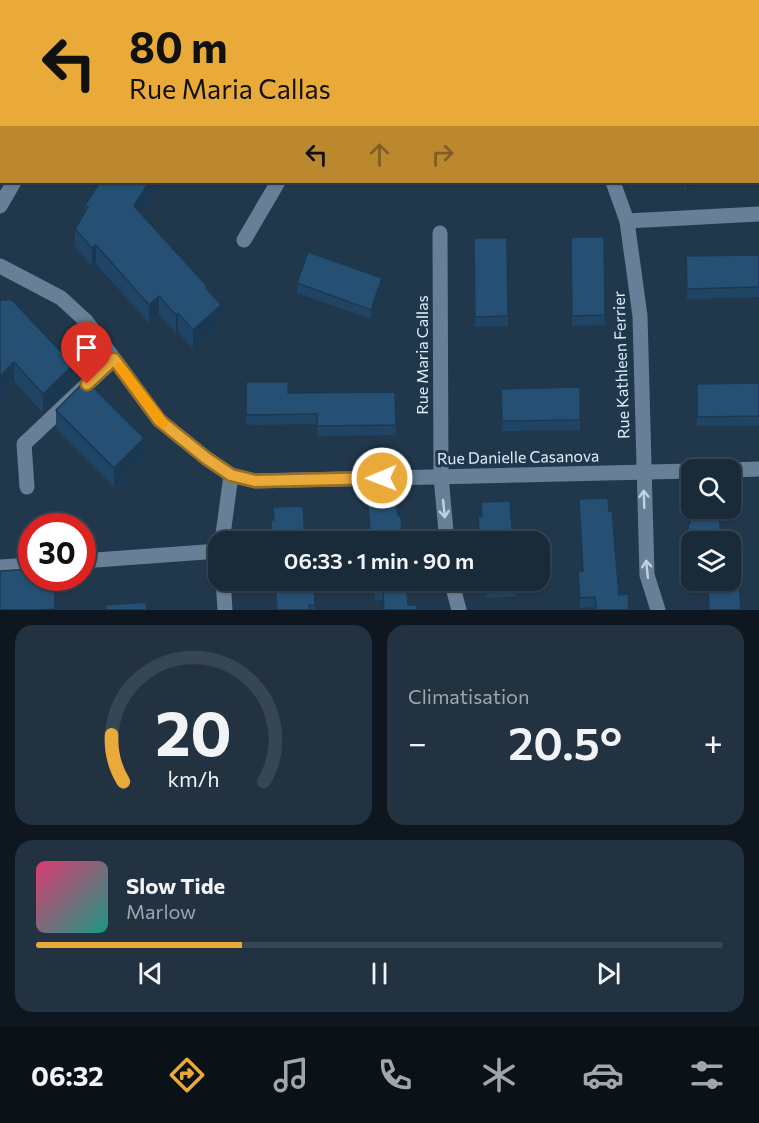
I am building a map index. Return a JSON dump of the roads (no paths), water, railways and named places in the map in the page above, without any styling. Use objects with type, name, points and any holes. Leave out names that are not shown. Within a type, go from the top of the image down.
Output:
[{"type":"street","points":[[0,206],[13,183]]},
{"type":"street","points":[[244,240],[277,183]]},
{"type":"street","name":"Rue Kathleen Ferrier","points":[[613,183],[627,221],[640,316],[647,575],[658,610]]},
{"type":"street","points":[[627,221],[759,214]]},
{"type":"street","name":"Rue Maria Callas","points":[[440,234],[441,477],[446,531]]},
{"type":"street","name":"Rue Danielle Casanova","points":[[0,266],[61,298],[86,321],[159,420],[231,475],[255,481],[681,471]]},
{"type":"street","points":[[27,487],[24,444],[114,359]]},
{"type":"street","points":[[741,470],[759,469]]},
{"type":"street","points":[[223,531],[231,475]]},
{"type":"street","points":[[96,560],[208,552]]},
{"type":"street","points":[[0,567],[18,566]]},
{"type":"street","points":[[224,591],[225,610]]},
{"type":"street","points":[[454,591],[459,610]]}]
